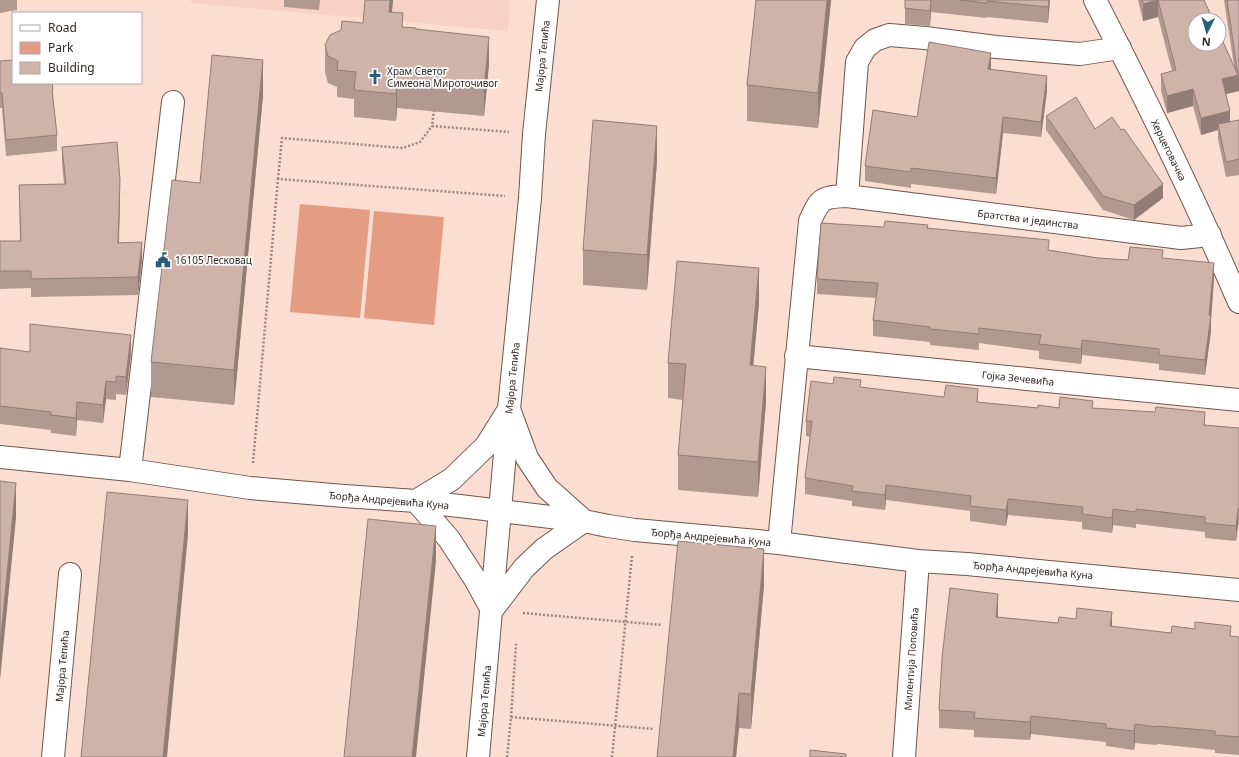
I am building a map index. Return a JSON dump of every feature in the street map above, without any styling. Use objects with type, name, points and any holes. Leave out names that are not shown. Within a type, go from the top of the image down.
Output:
[{"type":"street","name":"Мајора Тепића","points":[[478,757],[509,409],[530,198],[534,134],[548,0]]},
{"type":"street","name":"Херцеговачка","points":[[1095,0],[1120,48],[1210,235],[1239,302]]},
{"type":"street","points":[[847,196],[857,62],[865,48],[875,40],[889,35],[996,47],[1080,54],[1120,48]]},
{"type":"street","points":[[130,470],[173,102]]},
{"type":"street","name":"Братства и јединства","points":[[847,196],[1181,238],[1210,235]]},
{"type":"street","name":"Ђорђа Андрејевића Куна","points":[[779,543],[810,221],[817,205],[828,197],[847,196]]},
{"type":"street","name":"Гојка Зечевића","points":[[796,356],[1239,400]]},
{"type":"street","points":[[509,409],[527,458],[547,488],[584,521],[544,549],[524,568],[492,610],[449,539],[416,501],[452,479],[486,446],[509,409]]},
{"type":"street","name":"Ђорђа Андрејевића Куна","points":[[0,457],[130,470],[250,488],[416,501],[500,510],[584,521],[635,530],[779,543],[918,561],[1239,590]]},
{"type":"street","name":"Милентија Поповића","points":[[904,757],[918,561]]},
{"type":"street","name":"Мајора Тепића","points":[[53,757],[70,574]]},
{"type":"path","points":[[250,488],[282,138],[404,148],[420,142],[432,126],[434,110]]},
{"type":"path","points":[[432,126],[534,134]]},
{"type":"path","points":[[278,179],[530,198]]},
{"type":"path","points":[[612,757],[635,530]]},
{"type":"path","points":[[518,613],[662,625]]},
{"type":"path","points":[[507,757],[516,643]]},
{"type":"path","points":[[511,717],[615,727],[654,729]]},
{"type":"shaded area","points":[[191,0],[510,0],[508,31],[192,3]]},
{"type":"green space","points":[[300,204],[370,210],[360,318],[290,312]]},
{"type":"green space","points":[[374,211],[444,217],[434,325],[364,318]]},
{"type":"building","points":[[365,0],[390,0],[389,12],[403,13],[402,27],[489,37],[484,89],[397,81],[396,94],[354,90],[356,72],[337,70],[338,61],[328,56],[325,45],[330,35],[341,30],[342,21],[363,23]]},
{"type":"building","points":[[756,0],[827,0],[818,93],[747,85]]},
{"type":"building","points":[[905,0],[931,0],[930,11],[905,8]]},
{"type":"building","points":[[959,0],[1049,0],[1048,7]]},
{"type":"building","points":[[1142,0],[1158,0],[1143,4]]},
{"type":"building","points":[[1158,0],[1204,0],[1209,12],[1187,12],[1187,52],[1227,52],[1227,51],[1238,75],[1227,0],[1239,0],[1239,75],[1222,79],[1230,111],[1201,118],[1193,89],[1167,96],[1161,74],[1176,70]]},
{"type":"building","points":[[929,42],[991,53],[988,69],[1047,76],[1041,122],[1003,117],[996,178],[911,168],[911,172],[865,166],[873,110],[917,117]]},
{"type":"building","points":[[212,55],[263,60],[234,370],[151,362],[172,180],[200,183]]},
{"type":"building","points":[[12,60],[12,84],[52,84],[57,135],[6,140],[2,93],[0,93],[0,61]]},
{"type":"building","points":[[1076,97],[1095,129],[1112,117],[1121,130],[1124,129],[1163,184],[1134,205],[1103,196],[1046,116]]},
{"type":"building","points":[[593,120],[657,126],[647,255],[583,250]]},
{"type":"building","points":[[1239,120],[1239,159],[1226,162],[1218,124]]},
{"type":"building","points":[[117,142],[120,180],[118,243],[142,242],[138,277],[31,279],[31,271],[0,271],[0,241],[21,241],[19,185],[66,184],[62,147]]},
{"type":"building","points":[[885,221],[928,225],[927,228],[1049,240],[1048,250],[1098,258],[1128,260],[1130,247],[1163,250],[1162,258],[1214,263],[1209,315],[1211,315],[1205,360],[1159,355],[1159,349],[1082,340],[1081,349],[1039,344],[1041,335],[979,328],[979,334],[930,329],[930,327],[873,320],[878,283],[817,279],[821,223],[884,227]]},
{"type":"building","points":[[677,261],[759,268],[750,365],[766,367],[758,462],[678,455],[686,364],[668,363]]},
{"type":"building","points":[[30,324],[131,335],[126,377],[116,376],[116,382],[106,381],[103,405],[77,402],[76,418],[51,415],[51,412],[0,406],[0,348],[30,352]]},
{"type":"building","points":[[834,377],[861,380],[860,387],[944,397],[946,385],[978,389],[977,402],[1038,408],[1038,405],[1059,408],[1060,397],[1093,401],[1092,408],[1155,412],[1156,407],[1205,412],[1204,425],[1239,428],[1239,509],[1236,526],[1205,523],[1205,517],[1136,509],[1136,512],[1113,509],[1112,518],[1082,514],[1083,507],[1008,499],[1006,510],[970,506],[971,496],[886,485],[885,495],[852,491],[853,486],[805,478],[812,421],[806,421],[811,381],[833,384]]},
{"type":"building","points":[[0,481],[16,483],[0,645]]},
{"type":"building","points":[[107,492],[188,500],[163,757],[81,757]]},
{"type":"building","points":[[368,519],[436,526],[412,757],[344,757]]},
{"type":"building","points":[[678,541],[764,549],[751,694],[739,693],[733,757],[657,757]]},
{"type":"building","points":[[950,588],[998,594],[996,617],[1058,623],[1059,617],[1076,619],[1077,608],[1112,612],[1110,626],[1171,633],[1172,626],[1195,629],[1195,622],[1231,626],[1230,636],[1239,637],[1239,737],[1215,735],[1215,731],[1135,724],[1134,731],[1106,728],[1106,724],[1031,716],[1030,722],[974,718],[975,712],[939,710],[942,658]]},
{"type":"building","points":[[810,750],[846,754],[846,757],[810,757]]},
{"type":"place","name":"Храм Светог Симеона Мироточивог","points":[[375,77]]},
{"type":"place","name":"16105 Лесковац","points":[[163,260]]}]
